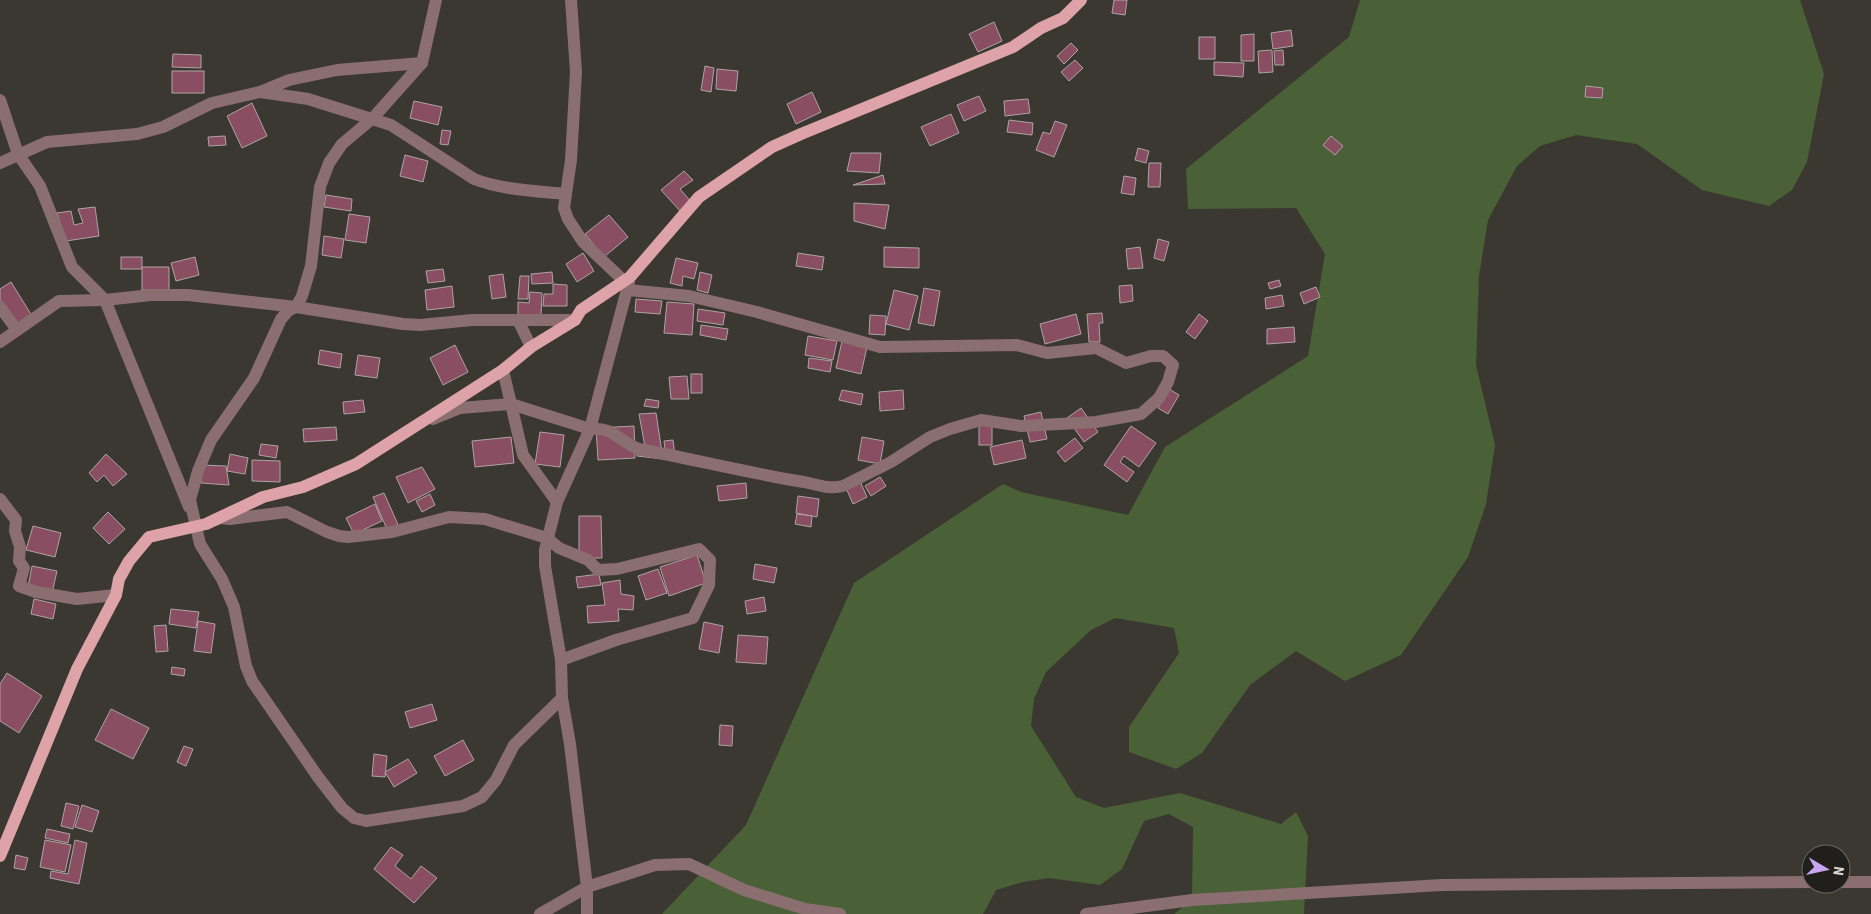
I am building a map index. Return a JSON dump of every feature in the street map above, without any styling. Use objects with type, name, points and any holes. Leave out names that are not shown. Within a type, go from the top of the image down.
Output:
[{"type":"main road","points":[[0,856],[77,669],[116,595],[119,579],[149,537],[201,526],[263,497],[302,486],[356,464],[503,370],[531,347],[575,320],[581,310],[627,282],[699,197],[772,147],[1013,47],[1041,28],[1063,18],[1082,0]]},
{"type":"street","points":[[436,0],[422,62],[374,118],[342,144],[329,163],[320,187],[310,266],[302,296],[296,307],[288,311],[281,319],[254,378],[211,440],[198,471],[190,500],[201,526],[200,544],[222,579],[234,607],[246,666],[252,681],[318,777],[342,808],[354,818],[366,821],[464,806],[482,797],[496,780],[514,745],[562,698]]},
{"type":"street","points":[[417,426],[460,408],[511,404],[590,430],[601,428],[612,432],[629,446],[639,449],[751,473],[835,488],[891,462],[930,437],[981,420],[1021,426],[1096,422],[1141,414],[1160,398],[1168,382],[1173,365],[1164,356],[1151,356],[1126,363],[1096,348],[1047,353],[1017,345],[880,347],[756,312],[627,282],[583,242],[568,219],[564,208],[570,160],[576,72],[571,0]]},
{"type":"street","points":[[0,163],[47,142],[137,134],[163,127],[212,103],[260,92],[289,80],[337,70],[422,62]]},
{"type":"street","points":[[260,92],[308,99],[374,118],[400,130],[474,179],[519,189],[566,194]]},
{"type":"street","points":[[0,100],[18,154],[40,186],[72,267],[105,300],[201,526]]},
{"type":"street","points":[[587,914],[587,887],[570,744],[562,698],[561,660],[544,566],[547,538],[557,502],[590,430],[627,282]]},
{"type":"street","points":[[0,342],[59,301],[105,300],[151,295],[188,295],[296,307],[403,324],[420,325],[472,320],[575,320]]},
{"type":"street","points":[[0,307],[17,330]]},
{"type":"street","points":[[518,320],[531,347]]},
{"type":"street","points":[[503,370],[523,455],[557,502]]},
{"type":"street","points":[[0,499],[16,520],[15,531],[20,547],[19,561],[24,568],[19,586],[36,592],[77,599],[116,595]]},
{"type":"street","points":[[201,526],[220,518],[230,519],[287,512],[327,532],[348,537],[392,532],[449,517],[462,517],[485,519],[547,538],[560,548],[588,560],[598,570],[617,569],[699,549],[710,560],[709,585],[693,618],[616,640],[561,660]]},
{"type":"street","points":[[540,914],[587,887],[655,866],[689,864],[744,890],[805,909],[840,914]]},
{"type":"street","points":[[1086,914],[1192,900],[1442,885],[1801,882]]},
{"type":"street","points":[[1851,882],[1871,882]]},
{"type":"green space","points":[[1360,0],[1800,0],[1824,74],[1807,162],[1792,190],[1769,206],[1702,190],[1637,144],[1576,135],[1540,146],[1517,166],[1488,220],[1479,276],[1476,365],[1495,445],[1486,504],[1468,557],[1401,655],[1345,681],[1296,651],[1250,685],[1202,753],[1176,769],[1129,752],[1129,727],[1179,653],[1174,628],[1115,618],[1091,630],[1046,672],[1034,699],[1031,726],[1076,797],[1104,808],[1180,793],[1281,824],[1296,812],[1308,836],[1304,914],[1174,914],[1192,900],[1193,827],[1169,814],[1144,821],[1122,869],[1100,885],[1049,878],[1023,882],[996,890],[983,914],[662,914],[746,825],[854,583],[1003,484],[1021,492],[1128,515],[1165,447],[1308,356],[1325,254],[1296,208],[1188,209],[1186,169],[1349,37]]},
{"type":"building","points":[[1114,0],[1127,0],[1125,15],[1112,13]]},
{"type":"building","points":[[994,22],[1002,41],[978,52],[969,34]]},
{"type":"building","points":[[1291,30],[1293,46],[1273,49],[1271,33]]},
{"type":"building","points":[[1254,34],[1254,61],[1241,61],[1241,35]]},
{"type":"building","points":[[1199,37],[1215,37],[1215,59],[1199,59]]},
{"type":"building","points":[[1071,43],[1078,50],[1064,64],[1057,56]]},
{"type":"building","points":[[1272,50],[1273,72],[1259,73],[1258,51]]},
{"type":"building","points":[[1283,50],[1284,65],[1275,65],[1274,51]]},
{"type":"building","points":[[173,54],[201,55],[201,68],[172,67]]},
{"type":"building","points":[[1075,60],[1083,68],[1069,81],[1061,72]]},
{"type":"building","points":[[1214,62],[1244,63],[1243,77],[1214,75]]},
{"type":"building","points":[[705,66],[714,68],[711,92],[701,90]]},
{"type":"building","points":[[717,69],[738,71],[736,91],[716,89]]},
{"type":"building","points":[[172,71],[204,71],[204,93],[172,93]]},
{"type":"building","points":[[1586,86],[1603,88],[1602,98],[1585,97]]},
{"type":"building","points":[[812,92],[821,112],[796,124],[787,104]]},
{"type":"building","points":[[979,96],[986,111],[964,121],[957,105]]},
{"type":"building","points":[[1028,99],[1030,113],[1005,116],[1004,101]]},
{"type":"building","points":[[414,101],[442,107],[438,125],[410,118]]},
{"type":"building","points":[[252,103],[267,136],[242,148],[227,116]]},
{"type":"building","points":[[951,114],[959,133],[930,146],[921,127]]},
{"type":"building","points":[[1009,120],[1033,123],[1032,135],[1007,132]]},
{"type":"building","points":[[1055,121],[1067,125],[1054,157],[1036,150],[1043,132],[1050,134]]},
{"type":"building","points":[[442,130],[451,131],[448,145],[440,144]]},
{"type":"building","points":[[225,136],[226,145],[209,146],[208,137]]},
{"type":"building","points":[[1331,136],[1343,146],[1335,155],[1323,145]]},
{"type":"building","points":[[1138,148],[1149,151],[1146,163],[1135,160]]},
{"type":"building","points":[[851,153],[881,153],[879,173],[847,171]]},
{"type":"building","points":[[405,155],[428,161],[423,182],[400,176]]},
{"type":"building","points":[[1149,163],[1161,163],[1160,187],[1148,187]]},
{"type":"building","points":[[684,171],[693,180],[680,189],[692,203],[681,212],[661,190]]},
{"type":"building","points":[[883,175],[885,184],[853,185]]},
{"type":"building","points":[[1124,176],[1136,178],[1134,195],[1121,193]]},
{"type":"building","points":[[326,195],[352,199],[351,211],[324,207]]},
{"type":"building","points":[[854,203],[889,205],[885,229],[854,221]]},
{"type":"building","points":[[95,207],[99,236],[66,241],[57,213],[71,211],[74,225],[83,223],[78,209]]},
{"type":"building","points":[[349,214],[370,217],[366,243],[345,240]]},
{"type":"building","points":[[609,215],[628,237],[604,257],[585,234]]},
{"type":"building","points":[[324,236],[344,239],[341,258],[322,255]]},
{"type":"building","points":[[1158,239],[1169,242],[1164,261],[1154,258]]},
{"type":"building","points":[[884,247],[919,248],[919,268],[884,267]]},
{"type":"building","points":[[1140,247],[1143,268],[1128,269],[1126,249]]},
{"type":"building","points":[[583,253],[594,271],[577,282],[566,264]]},
{"type":"building","points":[[798,253],[824,257],[822,270],[796,266]]},
{"type":"building","points":[[121,257],[142,257],[142,269],[121,269]]},
{"type":"building","points":[[195,257],[199,275],[176,281],[171,263]]},
{"type":"building","points":[[676,258],[698,263],[694,279],[683,276],[682,286],[670,283]]},
{"type":"building","points":[[142,267],[169,267],[169,291],[142,290]]},
{"type":"building","points":[[443,269],[445,281],[428,283],[426,271]]},
{"type":"building","points":[[552,272],[553,283],[532,284],[531,274]]},
{"type":"building","points":[[700,272],[712,275],[708,293],[697,290]]},
{"type":"building","points":[[503,274],[506,297],[492,299],[489,276]]},
{"type":"building","points":[[520,276],[529,276],[528,299],[518,299]]},
{"type":"building","points":[[1279,280],[1281,286],[1270,289],[1268,283]]},
{"type":"building","points":[[11,282],[32,316],[15,327],[0,304],[0,289]]},
{"type":"building","points":[[553,284],[567,285],[567,306],[543,306],[544,294],[553,294]]},
{"type":"building","points":[[1132,285],[1133,301],[1120,303],[1119,286]]},
{"type":"building","points":[[452,286],[454,307],[427,310],[425,290]]},
{"type":"building","points":[[1316,287],[1320,297],[1304,304],[1300,293]]},
{"type":"building","points":[[924,288],[940,291],[934,326],[918,323]]},
{"type":"building","points":[[894,290],[918,296],[909,330],[886,324]]},
{"type":"building","points":[[530,292],[542,293],[541,316],[518,315],[518,302],[529,303]]},
{"type":"building","points":[[1282,295],[1284,306],[1266,309],[1265,298]]},
{"type":"building","points":[[636,299],[662,301],[660,314],[635,312]]},
{"type":"building","points":[[667,302],[694,304],[692,335],[664,333]]},
{"type":"building","points":[[698,309],[725,313],[723,325],[697,321]]},
{"type":"building","points":[[1102,313],[1103,323],[1099,323],[1100,342],[1089,342],[1087,314]]},
{"type":"building","points":[[1076,314],[1081,334],[1045,344],[1040,324]]},
{"type":"building","points":[[1199,314],[1208,321],[1195,339],[1186,332]]},
{"type":"building","points":[[870,315],[886,316],[885,335],[869,334]]},
{"type":"building","points":[[701,325],[728,329],[726,340],[700,335]]},
{"type":"building","points":[[1294,327],[1295,342],[1267,344],[1267,329]]},
{"type":"building","points":[[808,336],[837,341],[833,360],[805,355]]},
{"type":"building","points":[[842,341],[867,347],[861,374],[836,368]]},
{"type":"building","points":[[455,345],[468,372],[443,385],[430,358]]},
{"type":"building","points":[[320,350],[342,354],[340,368],[318,364]]},
{"type":"building","points":[[358,355],[380,358],[377,378],[355,375]]},
{"type":"building","points":[[809,358],[832,361],[830,372],[808,368]]},
{"type":"building","points":[[691,374],[702,374],[702,393],[691,393]]},
{"type":"building","points":[[687,376],[689,399],[671,399],[669,377]]},
{"type":"building","points":[[1169,389],[1179,395],[1168,414],[1158,408]]},
{"type":"building","points":[[842,390],[863,394],[861,405],[839,400]]},
{"type":"building","points":[[903,390],[904,409],[880,411],[879,392]]},
{"type":"building","points":[[646,399],[659,401],[658,408],[644,406]]},
{"type":"building","points":[[363,400],[365,412],[344,414],[343,402]]},
{"type":"building","points":[[1081,408],[1098,432],[1084,442],[1067,418]]},
{"type":"building","points":[[1041,412],[1047,439],[1030,442],[1024,416]]},
{"type":"building","points":[[656,413],[663,459],[637,456],[637,446],[645,447],[639,414]]},
{"type":"building","points":[[979,424],[992,424],[992,445],[979,445]]},
{"type":"building","points":[[634,426],[635,458],[598,460],[596,428]]},
{"type":"building","points":[[1131,426],[1156,443],[1139,467],[1124,456],[1120,462],[1134,472],[1127,482],[1104,465]]},
{"type":"building","points":[[336,427],[337,440],[304,442],[303,429]]},
{"type":"building","points":[[540,432],[564,435],[560,467],[535,464]]},
{"type":"building","points":[[511,437],[514,463],[475,467],[472,441]]},
{"type":"building","points":[[862,437],[884,441],[880,464],[858,460]]},
{"type":"building","points":[[1075,438],[1083,448],[1065,462],[1057,452]]},
{"type":"building","points":[[673,440],[675,456],[666,457],[664,441]]},
{"type":"building","points":[[1022,440],[1026,458],[994,465],[990,447]]},
{"type":"building","points":[[261,444],[278,446],[276,458],[259,455]]},
{"type":"building","points":[[106,454],[127,474],[113,486],[104,475],[97,482],[89,473]]},
{"type":"building","points":[[230,454],[248,458],[245,474],[227,471]]},
{"type":"building","points":[[252,460],[280,461],[280,482],[252,481]]},
{"type":"building","points":[[202,465],[226,466],[229,485],[201,483]]},
{"type":"building","points":[[422,467],[435,489],[408,503],[396,477]]},
{"type":"building","points":[[880,477],[886,486],[871,496],[865,486]]},
{"type":"building","points":[[860,481],[867,497],[853,504],[846,488]]},
{"type":"building","points":[[746,483],[747,498],[719,501],[717,486]]},
{"type":"building","points":[[384,493],[400,529],[389,534],[373,497]]},
{"type":"building","points":[[430,494],[435,505],[422,512],[416,501]]},
{"type":"building","points":[[798,496],[819,499],[817,517],[796,513]]},
{"type":"building","points":[[375,504],[382,521],[354,534],[346,518]]},
{"type":"building","points":[[108,512],[125,529],[109,544],[93,528]]},
{"type":"building","points":[[797,514],[812,516],[811,527],[795,524]]},
{"type":"building","points":[[579,516],[601,516],[602,558],[579,558]]},
{"type":"building","points":[[33,526],[61,533],[55,557],[26,550]]},
{"type":"building","points":[[697,555],[706,583],[669,596],[660,567]]},
{"type":"building","points":[[755,564],[777,568],[774,583],[753,579]]},
{"type":"building","points":[[32,566],[57,571],[52,593],[28,587]]},
{"type":"building","points":[[658,569],[667,593],[646,600],[638,576]]},
{"type":"building","points":[[599,574],[601,585],[578,588],[576,577]]},
{"type":"building","points":[[620,580],[621,594],[634,596],[633,610],[618,609],[619,621],[588,623],[587,606],[605,605],[602,583]]},
{"type":"building","points":[[764,597],[766,611],[747,614],[745,601]]},
{"type":"building","points":[[34,599],[56,604],[53,619],[31,614]]},
{"type":"building","points":[[171,609],[199,612],[196,628],[169,624]]},
{"type":"building","points":[[198,621],[215,624],[211,653],[194,651]]},
{"type":"building","points":[[704,622],[723,626],[719,653],[699,649]]},
{"type":"building","points":[[166,625],[168,651],[156,652],[154,626]]},
{"type":"building","points":[[738,635],[768,637],[766,664],[736,662]]},
{"type":"building","points":[[172,667],[185,669],[184,676],[171,674]]},
{"type":"building","points":[[7,673],[42,696],[19,733],[0,721],[0,684]]},
{"type":"building","points":[[432,704],[437,720],[410,728],[405,712]]},
{"type":"building","points":[[111,709],[149,728],[133,759],[95,740]]},
{"type":"building","points":[[720,725],[733,726],[732,746],[719,745]]},
{"type":"building","points":[[463,740],[474,760],[445,776],[434,756]]},
{"type":"building","points":[[184,746],[193,749],[186,766],[177,762]]},
{"type":"building","points":[[374,754],[387,756],[385,777],[372,776]]},
{"type":"building","points":[[408,759],[417,773],[394,787],[385,772]]},
{"type":"building","points":[[66,803],[79,806],[73,829],[61,826]]},
{"type":"building","points":[[82,805],[99,811],[92,832],[75,827]]},
{"type":"building","points":[[47,829],[70,834],[68,843],[45,838]]},
{"type":"building","points":[[45,840],[71,845],[65,872],[40,867]]},
{"type":"building","points":[[75,840],[87,843],[79,884],[50,878],[51,871],[68,874]]},
{"type":"building","points":[[391,847],[403,855],[395,866],[411,879],[421,866],[437,878],[414,903],[374,869]]},
{"type":"building","points":[[16,855],[28,858],[25,870],[14,868]]}]
